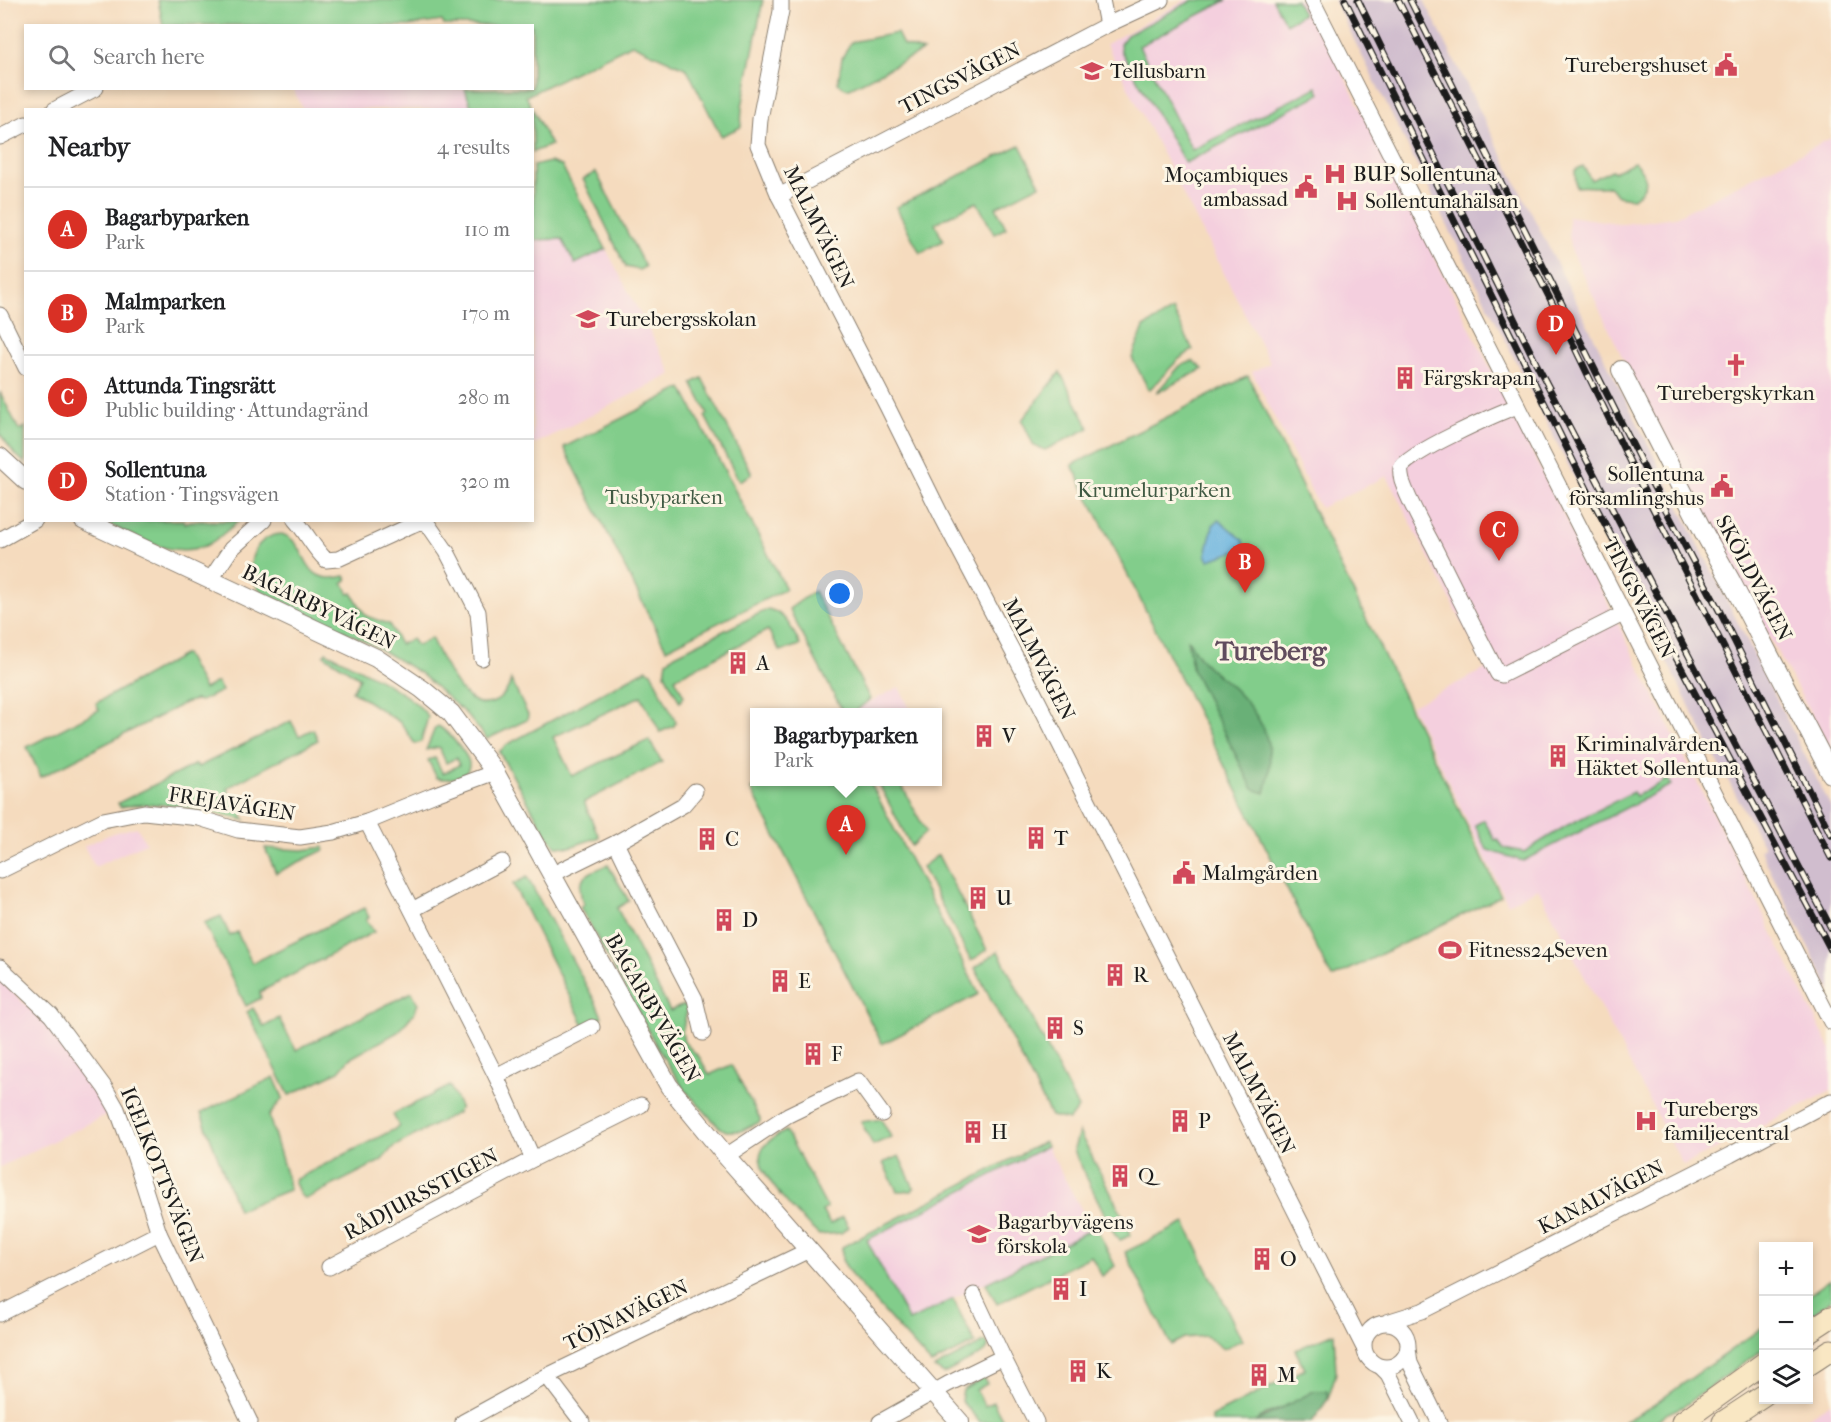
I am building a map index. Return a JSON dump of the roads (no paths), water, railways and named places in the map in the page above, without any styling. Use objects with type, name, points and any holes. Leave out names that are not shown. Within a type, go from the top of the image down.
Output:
[{"type":"main road","points":[[1813,1329],[1831,1317]]},
{"type":"main road","points":[[1813,1362],[1831,1350]]},
{"type":"main road","points":[[1682,1422],[1759,1367]]},
{"type":"main road","points":[[1723,1422],[1759,1398]]},
{"type":"street","points":[[1102,0],[1107,25]]},
{"type":"street","name":"TINGSVÄGEN","points":[[779,196],[1107,25],[1161,0]]},
{"type":"street","name":"TINGSVÄGEN","points":[[1312,0],[1831,1022]]},
{"type":"street","name":"MALMVÄGEN","points":[[782,4],[760,118],[758,145],[779,196],[1363,1346]]},
{"type":"street","points":[[58,108],[92,90]]},
{"type":"street","points":[[0,136],[24,125]]},
{"type":"street","points":[[0,315],[24,364]]},
{"type":"street","name":"SKÖLDVÄGEN","points":[[1622,370],[1703,531],[1831,774]]},
{"type":"street","points":[[1518,406],[1458,432],[1419,453],[1404,462],[1400,470],[1402,481],[1414,507],[1485,649],[1498,674],[1503,675],[1623,614]]},
{"type":"street","points":[[0,457],[24,479]]},
{"type":"street","points":[[0,540],[32,522]]},
{"type":"street","name":"BAGARBYVÄGEN","points":[[87,522],[120,540],[211,579],[376,658],[413,682],[451,713],[495,772],[669,1086],[726,1156],[960,1422]]},
{"type":"street","points":[[211,579],[231,549],[262,522]]},
{"type":"street","points":[[297,522],[316,551],[326,560],[338,560],[419,522],[427,523],[447,552],[478,612],[482,658]]},
{"type":"street","name":"FREJAVÄGEN","points":[[0,871],[103,820],[144,812],[199,818],[238,830],[300,837],[333,832],[367,822],[495,772]]},
{"type":"street","points":[[553,874],[616,843],[683,805],[695,791]]},
{"type":"street","name":"RÅDJURSSTIGEN","points":[[367,822],[496,1077],[533,1159]]},
{"type":"street","name":"BAGARBYVÄGEN","points":[[616,843],[695,999],[704,1033]]},
{"type":"street","points":[[412,910],[502,862]]},
{"type":"street","name":"IGELKOTTSVÄGEN","points":[[0,967],[51,1016],[105,1088],[117,1109],[159,1233],[250,1422]]},
{"type":"street","points":[[496,1077],[592,1027]]},
{"type":"street","points":[[726,1156],[788,1115],[858,1081],[882,1114]]},
{"type":"street","name":"KANALVÄGEN","points":[[1383,1323],[1422,1311],[1730,1155],[1831,1101]]},
{"type":"street","name":"RÅDJURSSTIGEN","points":[[329,1267],[533,1159],[641,1105]]},
{"type":"street","points":[[0,1314],[159,1233]]},
{"type":"street","name":"TÖJNAVÄGEN","points":[[463,1422],[547,1376],[809,1250]]},
{"type":"street","points":[[974,1295],[1036,1422]]},
{"type":"street","points":[[1381,1366],[1395,1365],[1401,1361],[1422,1311]]},
{"type":"street","points":[[1348,1313],[1401,1328],[1408,1344],[1410,1364],[1439,1422]]},
{"type":"street","points":[[1383,1323],[1367,1332],[1363,1346],[1369,1360],[1381,1366],[1388,1374],[1412,1422]]},
{"type":"street","points":[[880,1422],[957,1378],[1003,1357]]},
{"type":"street","points":[[547,1376],[582,1422]]},
{"type":"water","points":[[1219,520],[1243,540],[1244,545],[1242,549],[1209,560],[1206,555],[1213,525]]},
{"type":"railway","points":[[1345,0],[1595,505],[1831,950]]},
{"type":"railway","points":[[1358,0],[1536,363],[1831,928]]},
{"type":"railway","points":[[1398,0],[1831,858]]},
{"type":"railway","points":[[1410,0],[1831,835]]},
{"type":"place","name":"Turebergshuset","points":[[1726,65]]},
{"type":"place","name":"Tellusbarn","points":[[1092,71]]},
{"type":"place","name":"BUP Sollentuna","points":[[1335,174]]},
{"type":"place","name":"Moçambiques ambassad","points":[[1306,187]]},
{"type":"place","name":"Sollentunahälsan","points":[[1347,201]]},
{"type":"place","name":"Turebergsskolan","points":[[588,319]]},
{"type":"place","name":"Sollentuna","points":[[1556,355]]},
{"type":"place","name":"Turebergskyrkan","points":[[1736,365]]},
{"type":"place","name":"Färgskrapan","points":[[1405,378]]},
{"type":"place","name":"Sollentuna församlingshus","points":[[1722,486]]},
{"type":"place","name":"Attunda Tingsrätt","points":[[1499,561]]},
{"type":"place","name":"Malmparken","points":[[1245,593]]},
{"type":"place","name":"A","points":[[738,663]]},
{"type":"place","name":"V","points":[[984,736]]},
{"type":"place","name":"Kriminalvården, Häktet Sollentuna","points":[[1558,756]]},
{"type":"place","name":"T","points":[[1036,838]]},
{"type":"place","name":"C","points":[[707,839]]},
{"type":"place","name":"Bagarbyparken","points":[[846,855]]},
{"type":"place","name":"Malmgården","points":[[1184,873]]},
{"type":"place","name":"U","points":[[978,898]]},
{"type":"place","name":"D","points":[[724,920]]},
{"type":"place","name":"Fitness24Seven","points":[[1450,950]]},
{"type":"place","name":"R","points":[[1115,975]]},
{"type":"place","name":"E","points":[[780,981]]},
{"type":"place","name":"S","points":[[1055,1028]]},
{"type":"place","name":"F","points":[[813,1054]]},
{"type":"place","name":"P","points":[[1180,1121]]},
{"type":"place","name":"Turebergs familjecentral","points":[[1646,1121]]},
{"type":"place","name":"H","points":[[973,1132]]},
{"type":"place","name":"Q","points":[[1120,1176]]},
{"type":"place","name":"Bagarbyvägens förskola","points":[[979,1234]]},
{"type":"place","name":"O","points":[[1262,1259]]},
{"type":"place","name":"I","points":[[1061,1289]]},
{"type":"place","name":"K","points":[[1078,1371]]},
{"type":"place","name":"M","points":[[1259,1375]]},
{"type":"district","name":"Tureberg","points":[[1271,651]]},
{"type":"park label","name":"Krumelurparken","points":[[1154,490]]},
{"type":"park label","name":"Tusbyparken","points":[[664,497]]}]
